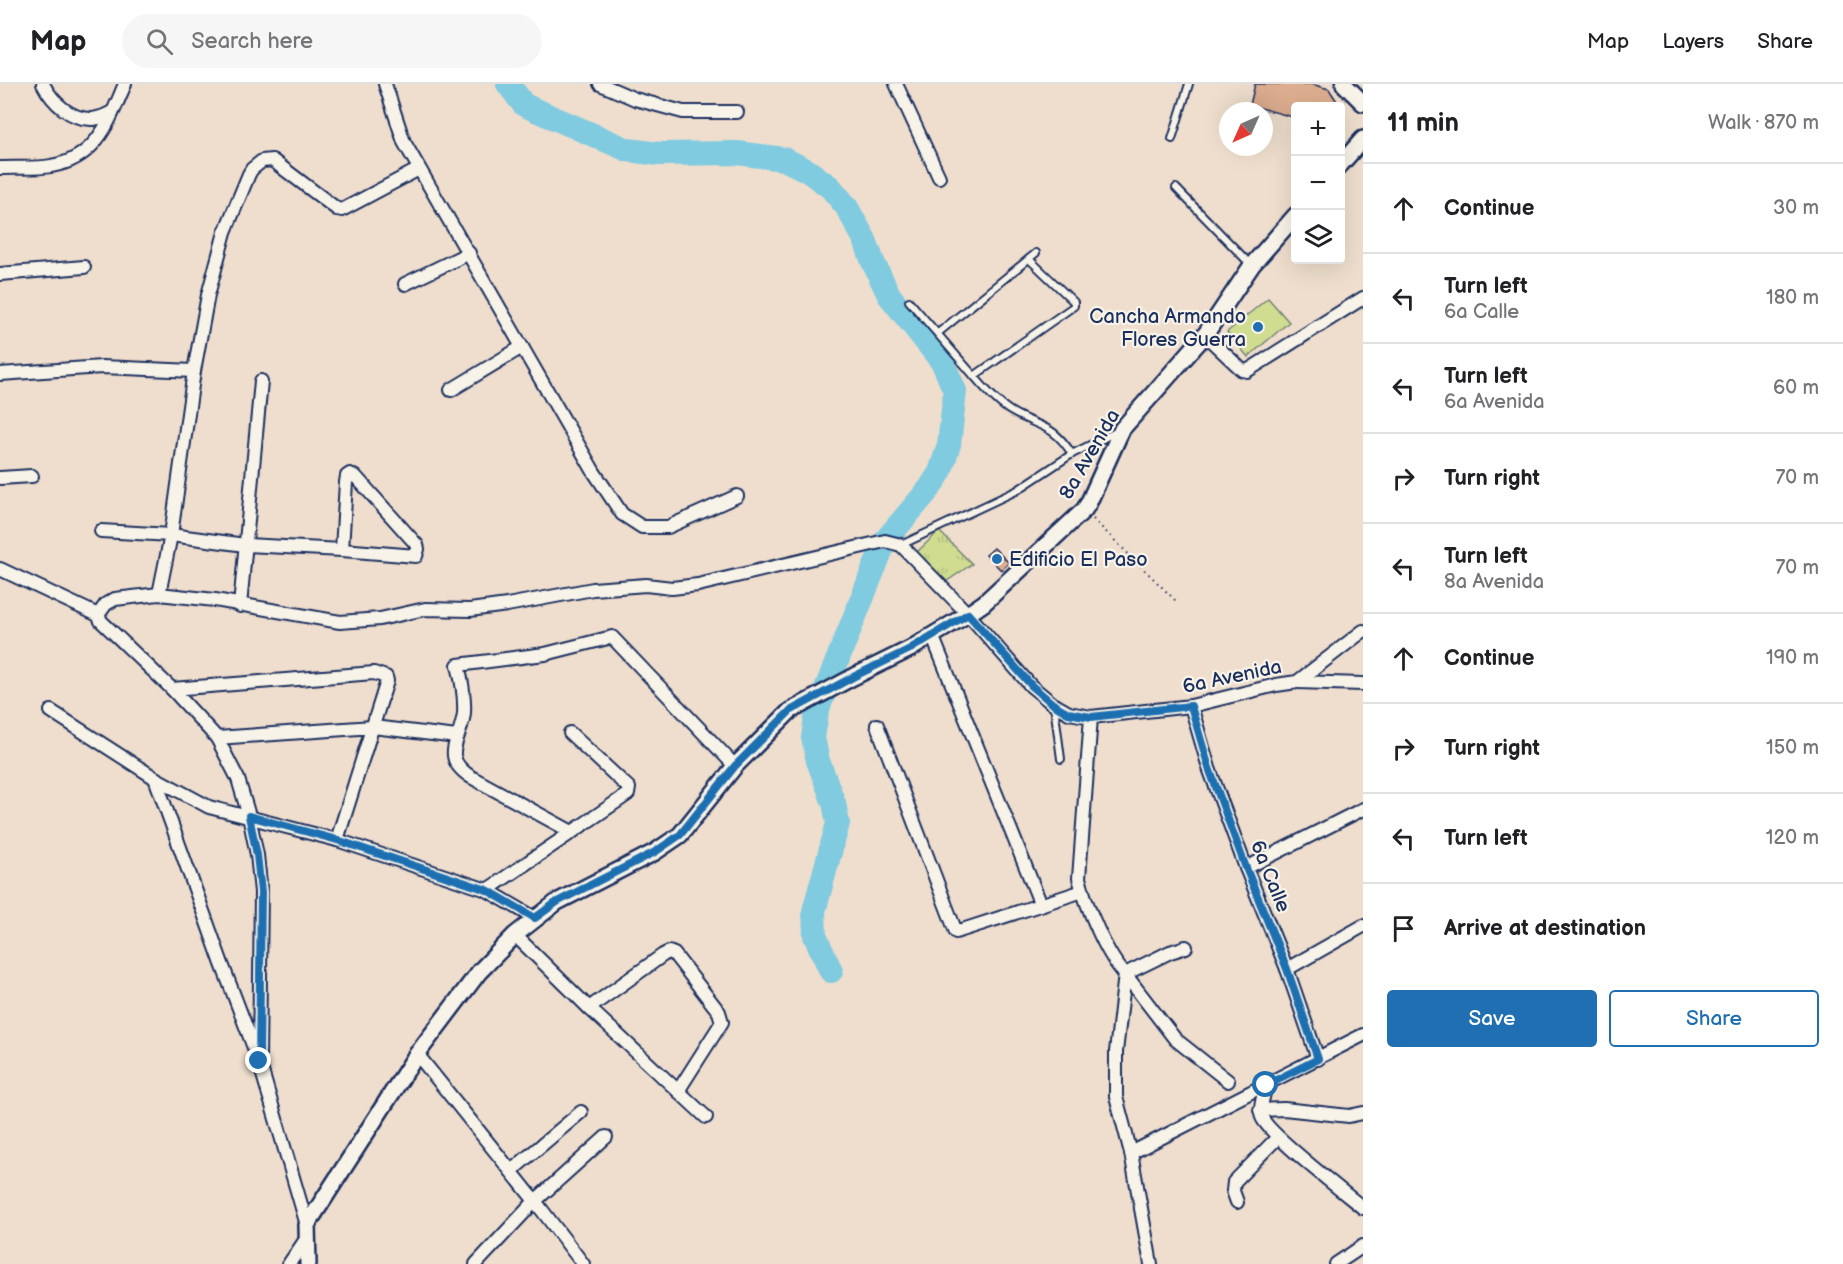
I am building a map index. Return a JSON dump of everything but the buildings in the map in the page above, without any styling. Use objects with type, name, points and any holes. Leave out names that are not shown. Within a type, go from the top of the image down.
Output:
[{"type":"street","points":[[43,84],[61,108],[76,117],[94,119],[112,112]]},
{"type":"street","points":[[0,168],[52,166],[82,155],[105,129],[125,84]]},
{"type":"street","points":[[385,84],[404,142],[594,472],[622,514],[642,527],[668,527],[737,496]]},
{"type":"street","points":[[600,84],[635,99],[683,112],[737,112]]},
{"type":"street","points":[[896,84],[939,177]]},
{"type":"street","points":[[1344,84],[1363,103]]},
{"type":"street","points":[[1345,160],[1363,139]]},
{"type":"street","points":[[159,594],[171,534],[194,370],[208,295],[225,232],[249,174],[262,161],[272,160],[342,210],[419,169]]},
{"type":"street","name":"8a Avenida","points":[[306,1232],[417,1054],[479,972],[515,935],[557,902],[655,852],[680,835],[735,766],[790,711],[910,649],[984,603],[1084,510],[1122,429],[1205,335],[1252,265],[1291,221]]},
{"type":"street","points":[[405,284],[469,253]]},
{"type":"street","points":[[0,274],[84,267]]},
{"type":"street","points":[[1205,335],[1242,370],[1247,371],[1363,298]]},
{"type":"street","points":[[451,390],[522,347]]},
{"type":"street","points":[[0,374],[102,367],[194,370]]},
{"type":"street","points":[[240,606],[261,381]]},
{"type":"street","points":[[101,531],[171,534],[245,545],[342,549],[416,556],[418,549],[417,545],[357,478],[350,474],[346,482],[342,549]]},
{"type":"street","points":[[0,478],[32,476]]},
{"type":"street","points":[[98,615],[106,604],[115,600],[159,594],[215,600],[340,622],[358,622],[425,609],[470,610],[507,605],[593,589],[646,585],[672,588],[698,585],[885,541],[901,545],[968,614],[1032,686],[1053,704],[1068,713],[1091,717],[1079,878],[1083,891],[1117,966],[1175,1039],[1228,1081]]},
{"type":"street","points":[[0,569],[98,615],[101,621],[172,688],[217,738],[238,779],[257,855],[261,892],[259,1061]]},
{"type":"street","name":"6a Avenida","points":[[1091,717],[1191,706],[1297,682],[1363,631]]},
{"type":"street","points":[[932,635],[1041,905]]},
{"type":"street","points":[[572,832],[464,772],[457,765],[453,755],[453,745],[462,727],[464,712],[464,694],[458,665],[545,654],[612,638],[735,766]]},
{"type":"street","points":[[172,688],[374,673],[382,675],[387,681],[337,840]]},
{"type":"street","points":[[1297,682],[1363,684]]},
{"type":"street","name":"6a Calle","points":[[1191,706],[1209,768],[1287,969],[1318,1059]]},
{"type":"street","points":[[51,711],[155,778],[209,807],[337,840],[487,890],[535,918]]},
{"type":"street","points":[[877,725],[956,932],[1083,891]]},
{"type":"street","points":[[217,738],[373,727],[457,737]]},
{"type":"street","points":[[487,890],[628,794],[629,788],[570,733]]},
{"type":"street","points":[[155,778],[259,1061],[306,1232],[308,1264]]},
{"type":"street","points":[[1246,868],[1363,808]]},
{"type":"street","points":[[1287,969],[1363,926]]},
{"type":"street","points":[[515,935],[589,1008],[706,1117]]},
{"type":"street","points":[[1125,974],[1170,952],[1186,947]]},
{"type":"street","points":[[589,1008],[663,955],[669,952],[674,954],[719,1012],[722,1022],[678,1091]]},
{"type":"street","points":[[1125,974],[1116,1052],[1116,1097],[1131,1153],[1151,1264]]},
{"type":"street","points":[[1131,1153],[1363,1035]]},
{"type":"street","points":[[417,1054],[536,1201],[583,1264]]},
{"type":"street","points":[[1266,1085],[1260,1110],[1262,1120],[1278,1137],[1363,1208]]},
{"type":"street","points":[[1260,1110],[1284,1109],[1349,1116],[1363,1113]]},
{"type":"street","points":[[511,1171],[581,1112]]},
{"type":"street","points":[[476,1264],[536,1201],[606,1137]]},
{"type":"street","points":[[1237,1202],[1233,1191],[1234,1182],[1278,1137]]},
{"type":"street","points":[[289,1264],[306,1232]]},
{"type":"street","points":[[1336,1264],[1363,1246]]},
{"type":"lane","points":[[1172,139],[1189,84]]},
{"type":"lane","points":[[1176,188],[1252,265]]},
{"type":"lane","points":[[938,333],[1036,253]]},
{"type":"lane","points":[[975,376],[1074,306],[1074,302],[1029,258]]},
{"type":"lane","points":[[909,301],[993,396],[1011,412],[1048,428],[1064,441],[1072,454]]},
{"type":"lane","points":[[901,545],[1016,491],[1072,454],[1122,429]]},
{"type":"lane","points":[[1053,704],[1061,759]]},
{"type":"path","points":[[1084,510],[1176,601]]},
{"type":"green space","name":"Cancha Armando Flores Guerra","points":[[1268,298],[1289,322],[1248,357],[1227,332]]},
{"type":"green space","points":[[939,531],[972,564],[947,581],[916,553]]},
{"type":"waterway","points":[[508,84],[524,105],[628,150],[659,154],[737,153],[784,159],[808,171],[830,187],[846,206],[865,240],[889,295],[943,363],[955,391],[949,445],[940,472],[930,488],[885,541],[817,711],[813,738],[818,761],[834,803],[838,823],[814,911],[815,936],[831,971]]},
{"type":"place","name":"Cancha Armando Flores Guerra","points":[[1258,327]]},
{"type":"place","name":"Edificio El Paso","points":[[997,559]]},
{"type":"route","points":[[259,1061],[261,892],[257,855],[249,816],[337,840],[487,890],[535,918],[557,902],[655,852],[680,835],[735,766],[790,711],[910,649],[968,614],[1032,686],[1053,704],[1068,713],[1091,717],[1191,706],[1209,768],[1287,969],[1318,1059],[1266,1085]]}]
